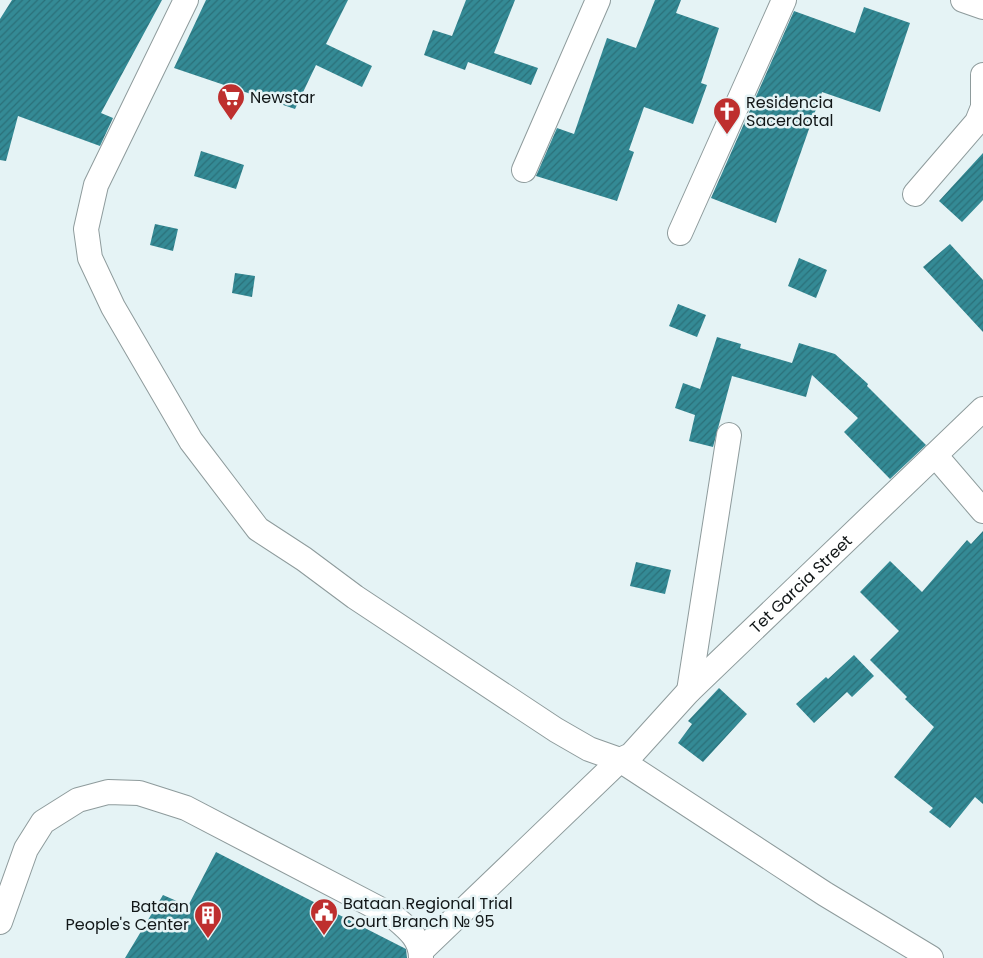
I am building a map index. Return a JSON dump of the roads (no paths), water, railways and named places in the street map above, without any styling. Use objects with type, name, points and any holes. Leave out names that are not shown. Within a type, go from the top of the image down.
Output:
[{"type":"street","points":[[186,0],[96,185],[86,229],[90,258],[113,307],[192,441],[258,530],[304,559],[355,597],[556,730],[589,749],[620,760],[825,894],[931,958]]},
{"type":"street","points":[[524,170],[598,0]]},
{"type":"street","points":[[680,233],[784,0]]},
{"type":"street","points":[[963,0],[983,7]]},
{"type":"street","points":[[915,194],[977,122],[983,107],[983,75]]},
{"type":"street","name":"Tet Garcia Street","points":[[421,954],[620,760],[631,755],[689,691],[983,409]]},
{"type":"street","points":[[689,691],[729,434]]},
{"type":"street","points":[[935,455],[983,511]]},
{"type":"street","points":[[0,922],[10,863],[26,849],[44,822],[78,800],[108,792],[139,792],[186,808],[393,916],[414,934],[421,954]]},
{"type":"place","name":"Newstar","points":[[231,121]]},
{"type":"place","name":"Residencia Sacerdotal","points":[[727,135]]},
{"type":"place","name":"Bataan Regional Trial Court Branch № 95","points":[[324,936]]},
{"type":"place","name":"Bataan People's Center","points":[[208,939]]}]
